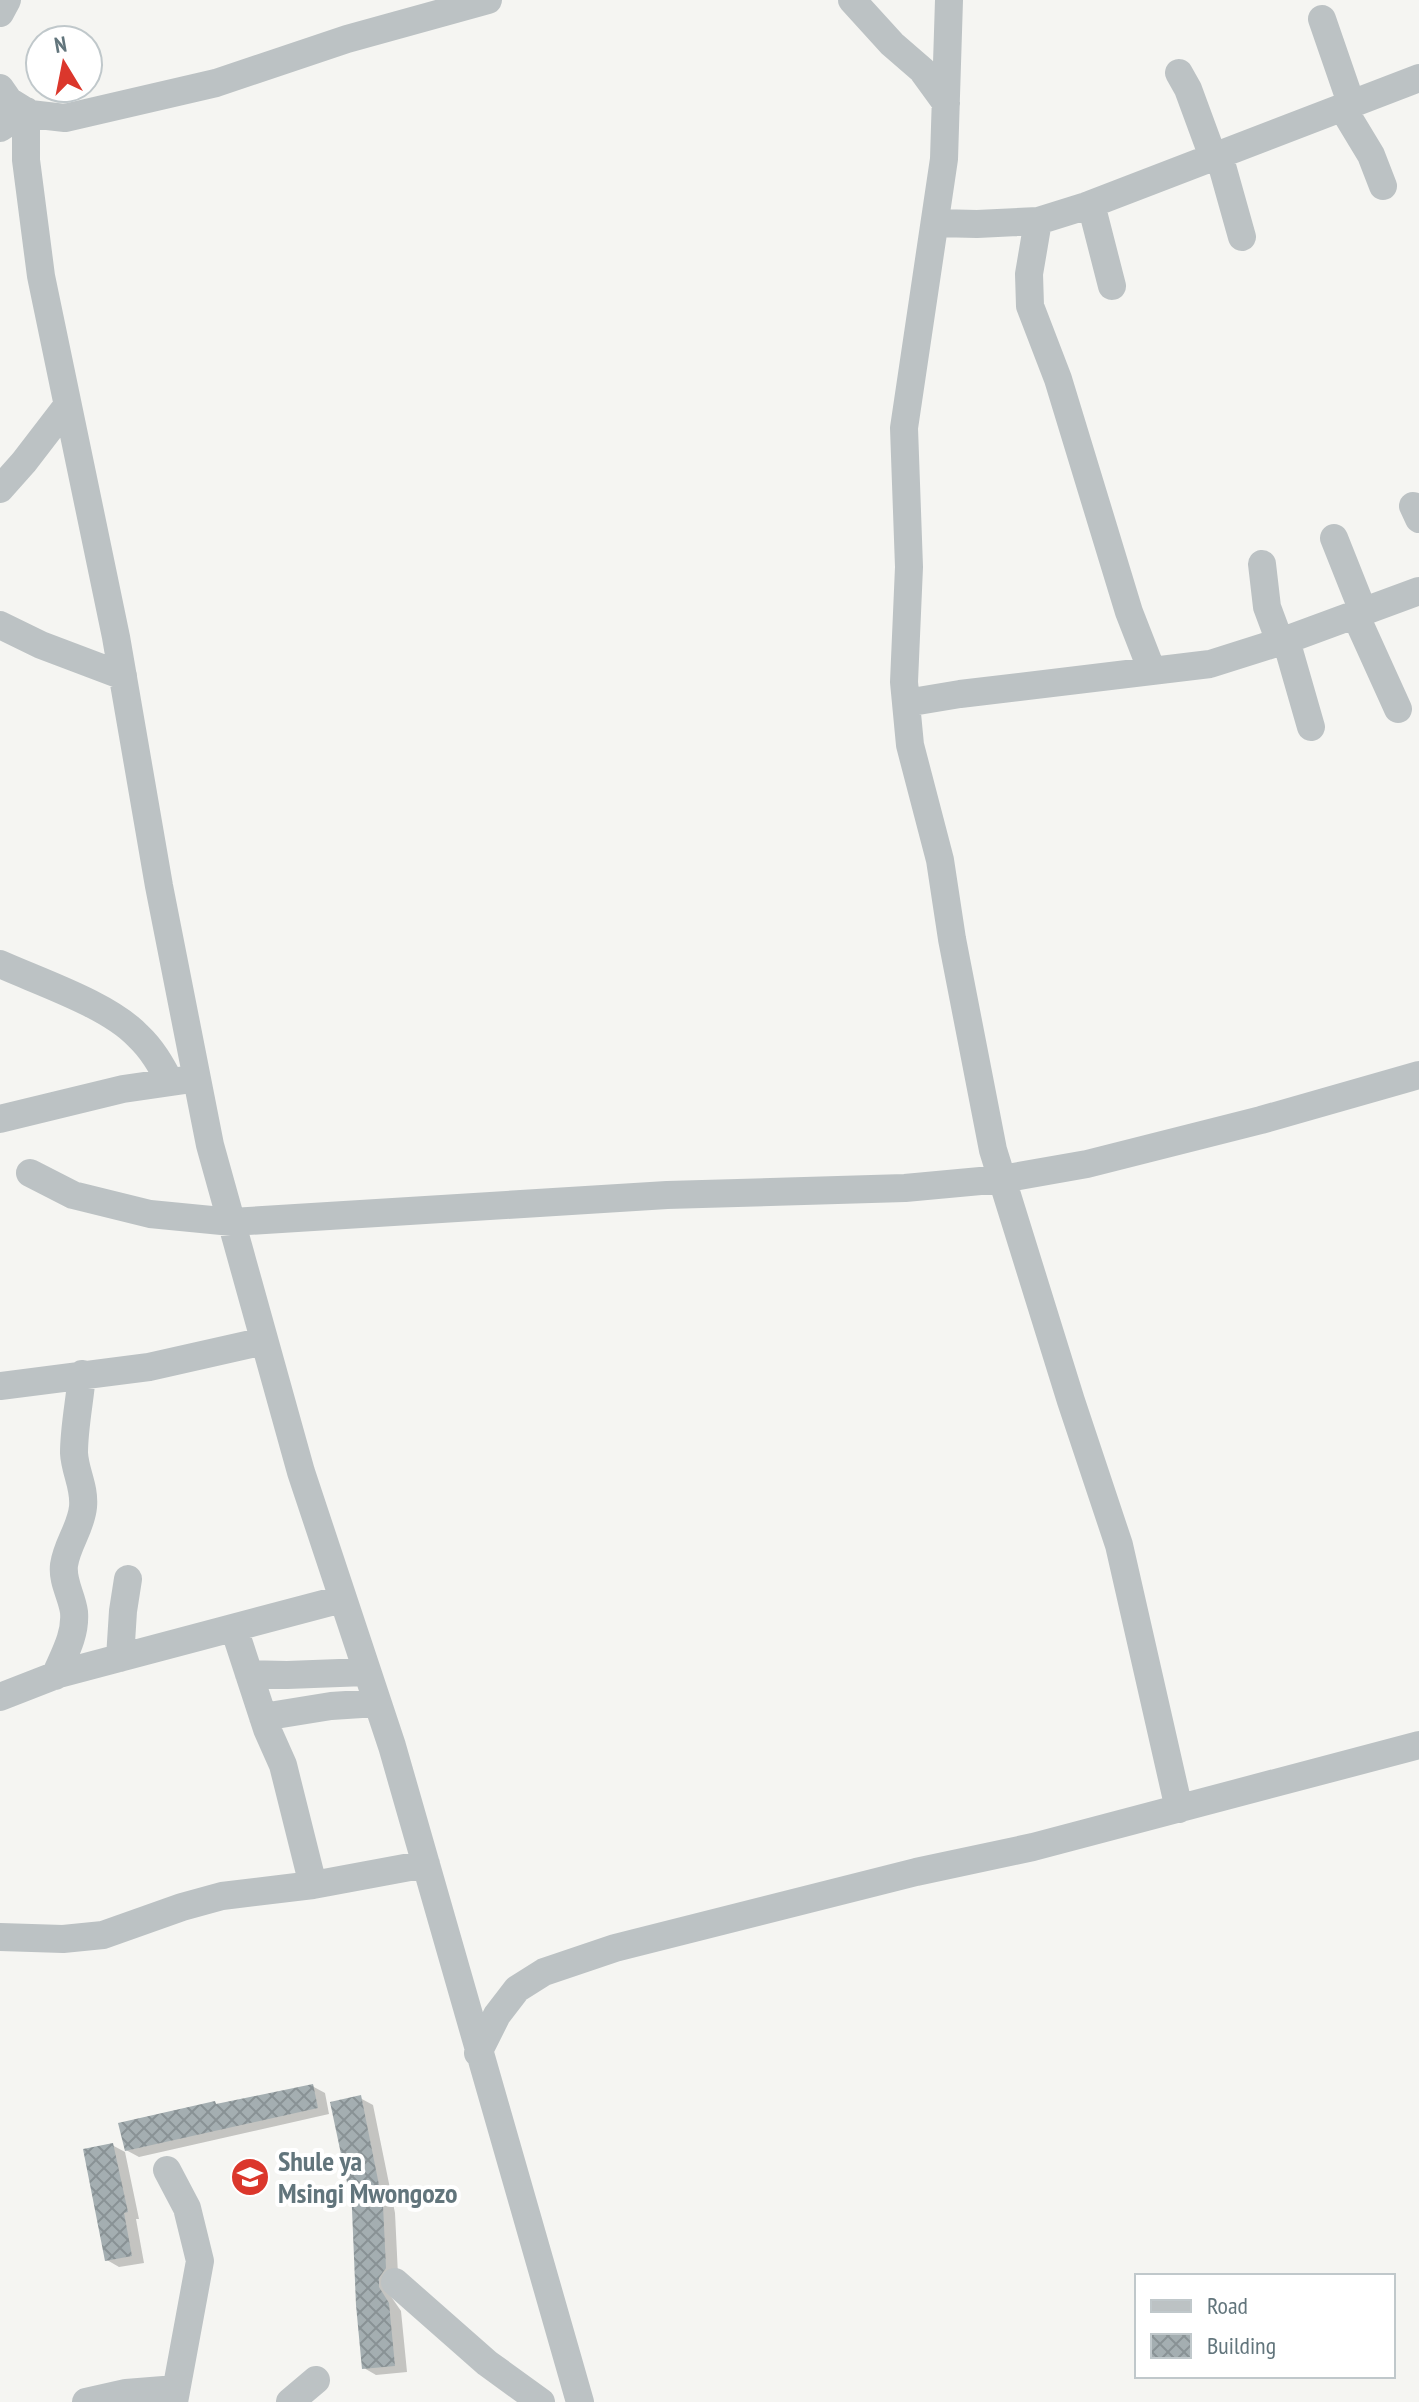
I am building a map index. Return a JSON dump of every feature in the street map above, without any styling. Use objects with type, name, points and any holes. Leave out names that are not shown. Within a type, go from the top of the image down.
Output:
[{"type":"street","points":[[0,88],[9,101],[30,114],[65,118],[216,83],[347,39],[488,0]]},
{"type":"street","points":[[852,0],[892,44],[922,70],[946,103]]},
{"type":"street","points":[[949,0],[944,159],[904,428],[909,567],[904,682],[910,745],[940,860],[993,1150],[1119,1545],[1179,1809]]},
{"type":"street","points":[[0,13],[4,1]]},
{"type":"street","points":[[1322,19],[1346,105],[1383,186]]},
{"type":"street","points":[[1179,73],[1216,156],[1242,237]]},
{"type":"street","points":[[936,223],[1038,221],[1091,204],[1419,78]]},
{"type":"street","points":[[0,128],[26,111]]},
{"type":"street","points":[[26,111],[26,160],[41,276],[123,676],[159,886],[184,1080],[210,1145],[301,1472],[426,1864],[580,2402]]},
{"type":"street","points":[[1091,204],[1112,286]]},
{"type":"street","points":[[1038,221],[1029,274],[1030,306],[1058,379],[1129,612],[1152,671]]},
{"type":"street","points":[[0,489],[67,406]]},
{"type":"street","points":[[1334,538],[1359,613],[1398,709]]},
{"type":"street","points":[[1262,564],[1267,607],[1283,641],[1311,727]]},
{"type":"street","points":[[906,703],[1210,664],[1419,591]]},
{"type":"street","points":[[0,625],[41,645],[123,676]]},
{"type":"street","points":[[0,964],[117,1019],[138,1035],[159,1061],[184,1080]]},
{"type":"street","points":[[30,1173],[73,1195],[150,1214],[232,1222],[667,1195],[905,1188],[1002,1179],[1087,1164],[1261,1120],[1419,1075]]},
{"type":"street","points":[[0,1119],[76,1099],[184,1080]]},
{"type":"street","points":[[0,1386],[149,1367],[264,1341]]},
{"type":"street","points":[[55,1676],[73,1629],[74,1610],[66,1587],[64,1567],[68,1546],[79,1526],[83,1510],[84,1491],[74,1459],[82,1374]]},
{"type":"street","points":[[121,1650],[128,1579]]},
{"type":"street","points":[[0,1697],[121,1650],[234,1628],[342,1599]]},
{"type":"street","points":[[234,1628],[263,1717],[283,1765],[313,1885]]},
{"type":"street","points":[[73,1629],[121,1650]]},
{"type":"street","points":[[249,1674],[366,1672]]},
{"type":"street","points":[[263,1717],[331,1706],[377,1703]]},
{"type":"street","points":[[478,2053],[497,2015],[517,1989],[544,1972],[615,1948],[916,1872],[1033,1847],[1419,1745]]},
{"type":"street","points":[[0,1937],[63,1939],[103,1935],[222,1896],[313,1885],[426,1864]]},
{"type":"street","points":[[86,2402],[126,2393],[175,2396],[200,2261],[187,2208],[167,2170]]},
{"type":"street","points":[[395,2282],[476,2354],[541,2402]]},
{"type":"street","points":[[558,2402],[569,2362]]},
{"type":"street","points":[[290,2402],[316,2380]]},
{"type":"building","points":[[313,2084],[318,2108],[125,2151],[118,2123],[215,2101],[216,2104]]},
{"type":"building","points":[[361,2095],[383,2205],[386,2268],[379,2278],[379,2287],[389,2303],[395,2366],[362,2369],[351,2186],[348,2187],[330,2102]]},
{"type":"building","points":[[113,2143],[128,2212],[124,2213],[132,2256],[105,2261],[83,2149]]},
{"type":"place","name":"Shule ya Msingi Mwongozo","points":[[250,2177]]}]
